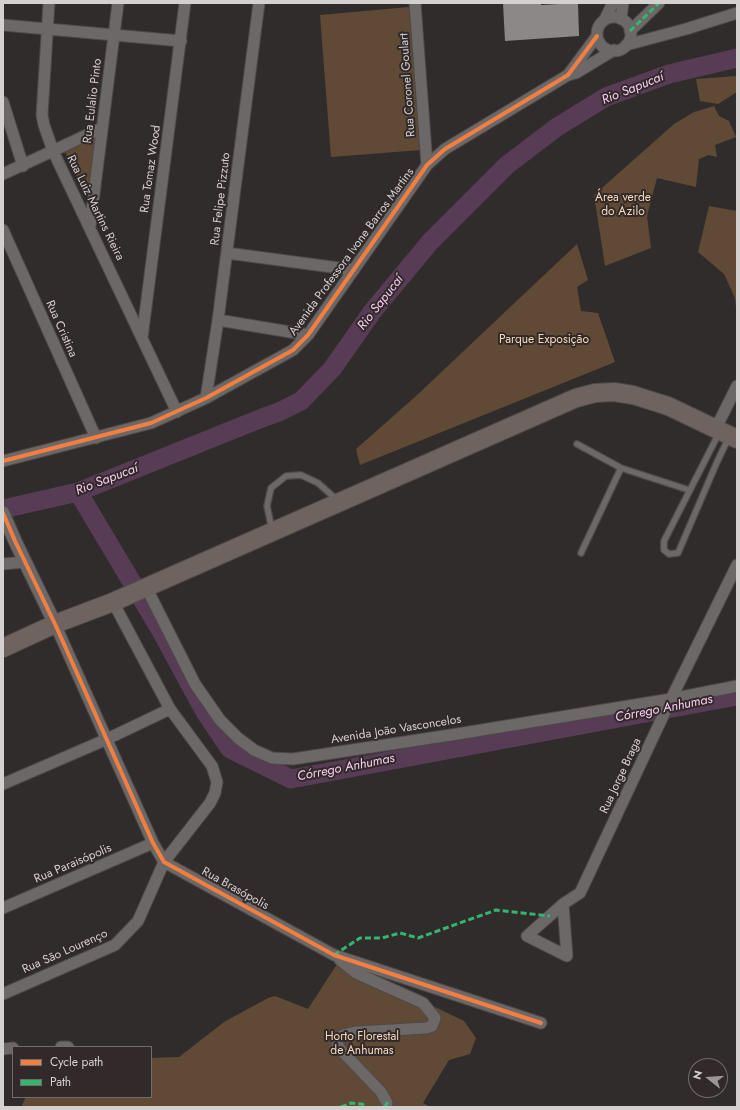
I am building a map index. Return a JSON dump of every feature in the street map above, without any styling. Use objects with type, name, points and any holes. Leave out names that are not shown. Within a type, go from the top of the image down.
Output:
[{"type":"highway","points":[[3,648],[55,624],[117,600],[571,400],[595,393],[614,392],[633,395],[668,406],[726,433]]},
{"type":"street","name":"Rua Luiz Martins Rieira","points":[[49,3],[42,115],[44,125],[53,151],[90,226],[177,412]]},
{"type":"street","name":"Rua Eulalio Pinto","points":[[90,226],[118,3]]},
{"type":"street","name":"Rua Tomaz Wood","points":[[142,339],[185,3]]},
{"type":"street","name":"Rua Felipe Pizzuto","points":[[206,398],[227,253],[259,3]]},
{"type":"street","name":"Rua Coronel Goulart","points":[[415,3],[427,165]]},
{"type":"street","points":[[613,3],[598,29],[597,36],[598,40],[605,48],[614,50],[626,45],[686,29],[737,13]]},
{"type":"street","points":[[621,19],[623,3]]},
{"type":"street","points":[[630,31],[659,3]]},
{"type":"street","points":[[605,19],[616,17],[626,22],[630,31],[629,41],[626,45]]},
{"type":"street","points":[[3,25],[181,41]]},
{"type":"street","name":"Avenida Professora Ivone Barros Martins","points":[[568,75],[597,36]]},
{"type":"street","name":"Avenida Professora Ivone Barros Martins","points":[[3,461],[151,423],[206,398],[282,358],[293,350],[308,335],[427,165],[445,149],[568,75],[576,73],[614,50]]},
{"type":"street","points":[[3,102],[23,166]]},
{"type":"street","points":[[3,174],[102,128]]},
{"type":"street","name":"Rua Cristina","points":[[3,230],[96,438]]},
{"type":"street","points":[[227,253],[354,270]]},
{"type":"street","points":[[218,320],[308,335]]},
{"type":"street","points":[[726,433],[737,386]]},
{"type":"street","points":[[3,513],[14,541],[55,624],[105,740],[153,843],[164,862]]},
{"type":"street","points":[[3,564],[25,562]]},
{"type":"street","name":"Rua Jorge Braga","points":[[563,904],[567,956],[526,936],[563,904],[580,893],[670,701],[737,565]]},
{"type":"street","name":"Avenida João Vasconcelos","points":[[143,588],[195,684],[220,720],[238,738],[254,750],[272,758],[293,759],[670,701],[737,686]]},
{"type":"street","name":"Rua São Lourenço","points":[[3,994],[116,945],[138,921],[164,862],[210,803],[215,793],[217,782],[212,766],[170,709],[117,600]]},
{"type":"street","points":[[3,784],[105,740],[170,709]]},
{"type":"street","name":"Rua Paraisópolis","points":[[3,908],[153,843]]},
{"type":"street","name":"Rua Brasópolis","points":[[164,862],[334,955],[541,1023]]},
{"type":"street","points":[[334,955],[356,973],[423,1003],[434,1014],[435,1022],[426,1028],[357,1032],[343,1035],[338,1039],[337,1044],[341,1050],[381,1092],[387,1103]]},
{"type":"lane","points":[[726,433],[717,462],[678,553],[669,554],[664,550],[664,541],[689,490],[726,433]]},
{"type":"lane","points":[[577,444],[620,468],[689,490]]},
{"type":"lane","points":[[581,553],[620,468]]},
{"type":"lane","points":[[272,531],[267,506],[271,488],[286,476],[301,475],[318,483],[339,502]]},
{"type":"green space","points":[[409,7],[421,150],[331,157],[320,15]]},
{"type":"green space","points":[[737,76],[737,92],[718,104],[700,101],[696,79]]},
{"type":"green space","name":"Área verde do Azilo","points":[[714,106],[719,116],[729,121],[736,137],[715,145],[717,157],[709,155],[699,159],[696,187],[657,178],[647,216],[651,248],[605,266],[594,195],[674,124],[694,112]]},
{"type":"green space","points":[[98,136],[90,202],[65,152]]},
{"type":"green space","points":[[709,206],[737,211],[737,318],[735,298],[724,274],[698,252]]},
{"type":"green space","name":"Parque Exposição","points":[[577,244],[588,280],[577,287],[581,311],[598,313],[615,362],[360,465],[356,449],[416,396]]},
{"type":"green space","name":"Horto Florestal de Anhumas","points":[[339,961],[464,1021],[476,1038],[470,1054],[449,1060],[423,1103],[430,1107],[21,1107],[26,1098],[152,1098],[152,1058],[179,1057],[224,1022],[268,998],[275,996],[308,1009]]},
{"type":"building","points":[[503,3],[541,3],[541,5],[578,3],[579,36],[505,41]]},
{"type":"waterway","name":"Rio Sapucaí","points":[[3,509],[78,492],[279,412],[301,401],[332,369],[372,312],[430,242],[507,165],[557,127],[606,97],[669,74],[737,58]]},
{"type":"waterway","name":"Córrego Anhumas","points":[[78,492],[161,631],[205,712],[230,749],[291,779],[737,696]]},
{"type":"marked path","points":[[630,31],[659,3]]},
{"type":"marked path","points":[[334,955],[360,938],[382,938],[400,933],[418,938],[496,910],[550,916]]},
{"type":"marked path","points":[[341,1107],[351,1103],[362,1104],[366,1107]]},
{"type":"marked path","points":[[385,1107],[387,1103],[390,1107]]},
{"type":"cycle path","points":[[3,461],[151,423],[206,398],[293,350],[308,335],[427,165],[445,149],[568,75],[597,36]]},
{"type":"cycle path","points":[[3,513],[55,624],[153,843],[164,862],[334,955],[541,1023]]}]
